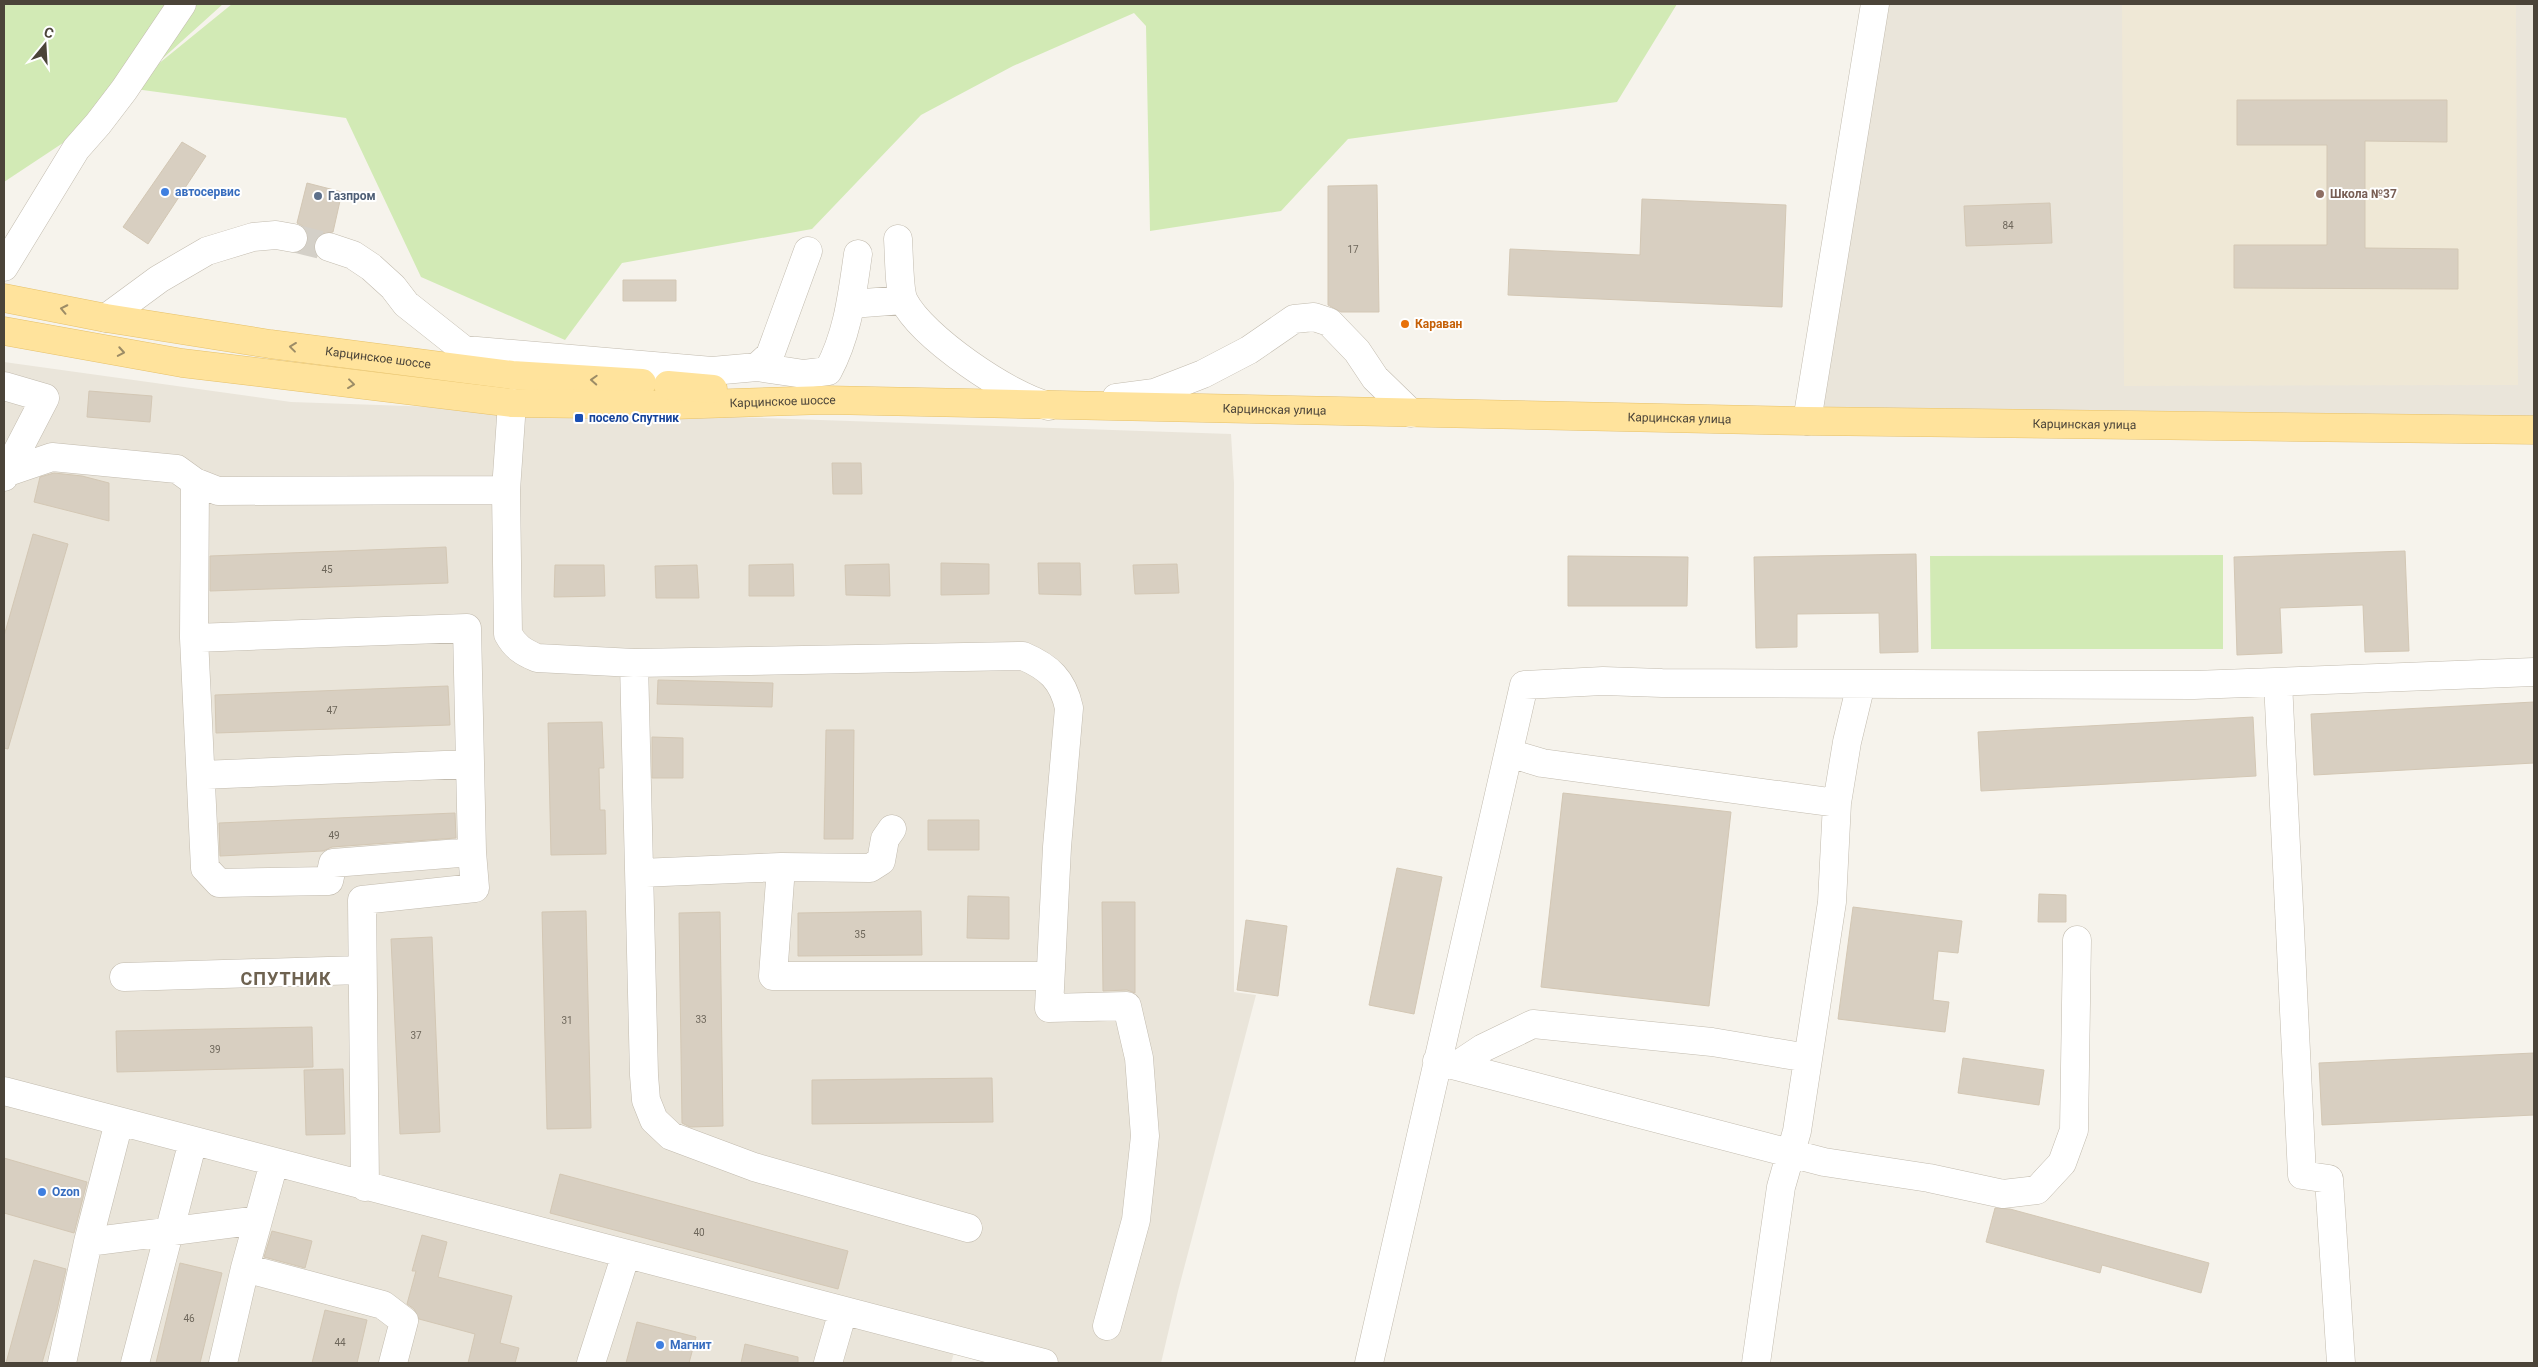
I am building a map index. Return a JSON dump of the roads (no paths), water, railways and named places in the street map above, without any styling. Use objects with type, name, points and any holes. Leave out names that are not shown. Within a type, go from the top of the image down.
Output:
[{"type":"main road","name":"Карцинское шоссе","points":[[4,298],[106,318],[261,343],[512,375],[655,384],[826,400]]},
{"type":"main road","name":"Карцинское шоссе","points":[[4,331],[182,363],[512,403],[673,405],[826,400]]},
{"type":"main road","points":[[512,375],[512,403]]},
{"type":"main road","name":"Карцинская улица","points":[[826,400],[1807,421],[2534,430]]},
{"type":"street","points":[[4,267],[76,149],[124,90],[182,4]]},
{"type":"street","points":[[1807,421],[1875,4]]},
{"type":"street","points":[[106,318],[158,279],[207,251],[253,237],[276,235],[293,238]]},
{"type":"street","points":[[898,239],[903,300],[921,324],[951,350],[994,381],[1047,406],[1154,393],[1203,374],[1241,354],[1294,319],[1314,317],[1329,322],[1357,351],[1375,378],[1411,413]]},
{"type":"street","points":[[329,247],[353,255],[372,267],[393,287],[406,304],[483,364],[512,375]]},
{"type":"street","points":[[757,367],[770,355],[808,250]]},
{"type":"street","points":[[465,350],[712,371],[757,367],[804,374],[828,371],[838,352],[851,304],[858,254]]},
{"type":"street","points":[[851,304],[903,300]]},
{"type":"street","points":[[4,386],[45,398],[6,475]]},
{"type":"street","points":[[512,403],[506,490],[508,634],[514,645],[537,658],[634,663],[1023,656],[1036,661],[1056,676],[1066,693],[1069,708],[1057,847],[1049,1008],[1127,1006],[1139,1058],[1145,1136],[1136,1220],[1107,1326]]},
{"type":"street","points":[[6,475],[52,457],[177,469],[195,482],[218,491],[506,490]]},
{"type":"street","points":[[195,482],[194,638],[205,868],[219,883],[329,880],[333,863],[472,852]]},
{"type":"street","points":[[194,638],[467,628],[469,764],[475,888],[362,900],[361,970],[365,1186]]},
{"type":"street","points":[[634,663],[644,1075],[646,1100],[654,1120],[671,1136],[754,1168],[968,1228]]},
{"type":"street","points":[[1369,1363],[1447,1064],[1524,684],[1604,681],[2185,685],[2534,672]]},
{"type":"street","points":[[2278,682],[2302,1175],[2329,1179],[2341,1363]]},
{"type":"street","points":[[1756,1363],[1782,1187],[1797,1131],[1832,902],[1837,803],[1847,742],[1861,684]]},
{"type":"street","points":[[1509,753],[1542,763],[1837,803]]},
{"type":"street","points":[[201,775],[469,764]]},
{"type":"street","points":[[640,873],[781,867],[870,868],[881,861],[885,839],[892,829]]},
{"type":"street","points":[[781,867],[773,976],[1050,976]]},
{"type":"street","points":[[1447,1064],[1824,1162],[1928,1178],[2003,1194],[2037,1190],[2062,1163],[2074,1130],[2077,940]]},
{"type":"street","points":[[124,977],[361,970]]},
{"type":"street","points":[[1447,1064],[1533,1024],[1712,1042],[1808,1058]]},
{"type":"street","points":[[4,1092],[1044,1363]]},
{"type":"street","points":[[62,1363],[88,1242],[119,1122]]},
{"type":"street","points":[[135,1363],[193,1141]]},
{"type":"street","points":[[223,1363],[245,1268],[274,1163]]},
{"type":"street","points":[[88,1242],[258,1220]]},
{"type":"street","points":[[591,1363],[626,1254]]},
{"type":"street","points":[[245,1268],[384,1305],[404,1321],[393,1363]]},
{"type":"street","points":[[828,1363],[843,1311]]},
{"type":"tunnel","points":[[293,238],[329,247]]},
{"type":"place","name":"автосервис","points":[[165,192]]},
{"type":"place","name":"Школа №37","points":[[2320,194]]},
{"type":"place","name":"Газпром","points":[[318,196]]},
{"type":"place","name":"Караван","points":[[1405,324]]},
{"type":"place","name":"посело Спутник","points":[[579,418]]},
{"type":"place","name":"Ozon","points":[[42,1192]]},
{"type":"place","name":"Магнит","points":[[660,1345]]},
{"type":"district","name":"СПУТНИК","points":[[286,978]]}]
